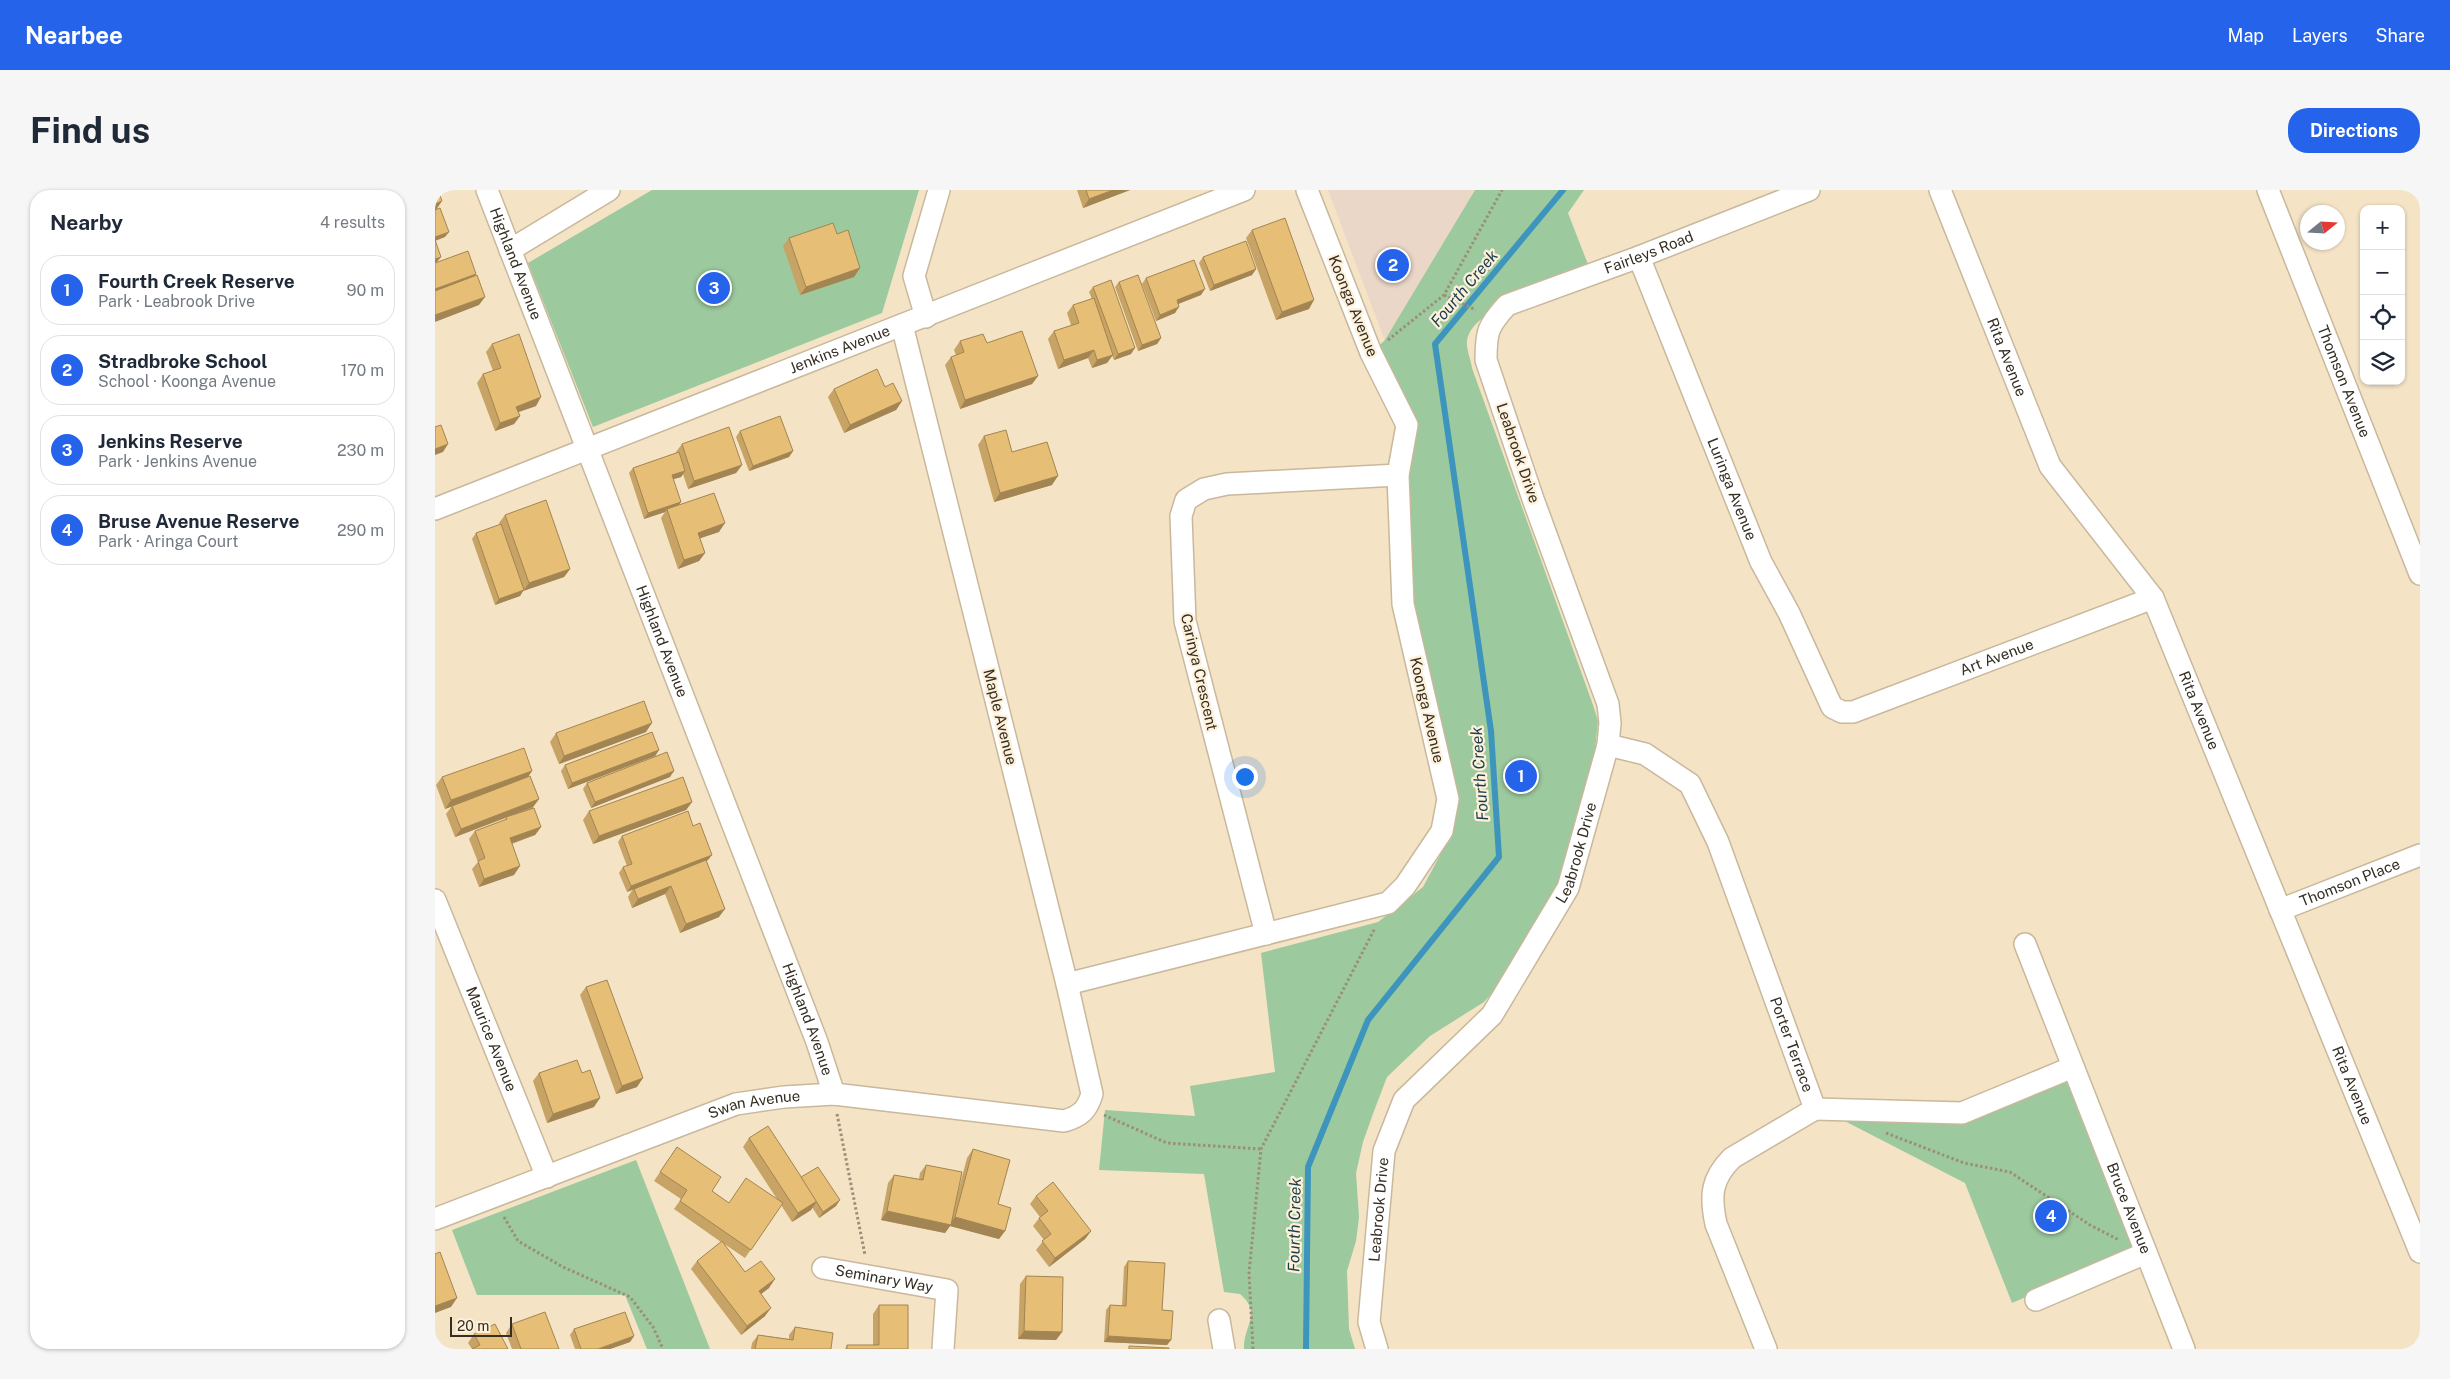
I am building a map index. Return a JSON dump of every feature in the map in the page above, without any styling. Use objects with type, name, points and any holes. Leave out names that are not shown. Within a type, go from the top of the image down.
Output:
[{"type":"street","name":"Highland Avenue","points":[[487,190],[817,1042],[834,1094]]},
{"type":"street","points":[[510,250],[609,190]]},
{"type":"street","points":[[925,316],[914,276],[939,190]]},
{"type":"street","name":"Jenkins Avenue","points":[[435,509],[1244,190]]},
{"type":"street","name":"Koonga Avenue","points":[[1067,984],[1388,902],[1405,886],[1442,831],[1448,799],[1403,604],[1399,475],[1407,424],[1371,353],[1307,190]]},
{"type":"street","name":"Fairleys Road","points":[[1494,320],[1507,305],[1639,257],[1809,190]]},
{"type":"street","name":"Rita Avenue","points":[[1940,190],[2050,466],[2153,598],[2420,1252]]},
{"type":"street","name":"Thomson Avenue","points":[[2268,190],[2420,574]]},
{"type":"street","name":"Luringa Avenue","points":[[1639,257],[1761,562],[1789,613],[1817,679],[1832,707],[1842,712]]},
{"type":"street","name":"Leabrook Drive","points":[[1377,1349],[1369,1322],[1384,1152],[1387,1143],[1404,1100],[1492,1014],[1568,888],[1608,745],[1610,723],[1608,704],[1533,499],[1486,360],[1485,336],[1494,320]]},
{"type":"street","name":"Maple Avenue","points":[[903,325],[1067,984],[1092,1094],[1087,1108]]},
{"type":"street","name":"Carinya Crescent","points":[[1266,934],[1185,621],[1181,516],[1186,500],[1204,489],[1227,484],[1399,475]]},
{"type":"street","name":"Art Avenue","points":[[1842,712],[1853,712],[2153,598]]},
{"type":"street","name":"Porter Terrace","points":[[1608,745],[1645,754],[1690,784],[1718,842],[1815,1109],[1732,1158],[1722,1168],[1714,1185],[1711,1203],[1716,1224],[1766,1349]]},
{"type":"street","name":"Thomson Place","points":[[2280,910],[2420,855]]},
{"type":"street","name":"Maurice Avenue","points":[[435,900],[547,1177]]},
{"type":"street","name":"Bruce Avenue","points":[[2025,944],[2184,1349]]},
{"type":"street","points":[[1815,1109],[1962,1113],[2073,1067]]},
{"type":"street","name":"Swan Avenue","points":[[435,1219],[736,1104],[784,1096],[834,1094],[1064,1121],[1077,1117],[1087,1108]]},
{"type":"street","points":[[2036,1300],[2146,1253]]},
{"type":"street","name":"Seminary Way","points":[[823,1268],[947,1290],[943,1349]]},
{"type":"street","points":[[1219,1320],[1224,1349]]},
{"type":"path","points":[[1371,353],[1445,295],[1502,190]]},
{"type":"path","points":[[1445,295],[1494,320]]},
{"type":"path","points":[[1253,1349],[1249,1273],[1261,1149],[1388,902]]},
{"type":"path","points":[[834,1094],[869,1275]]},
{"type":"path","points":[[1087,1108],[1167,1144],[1261,1149]]},
{"type":"path","points":[[1880,1131],[1964,1163],[2010,1172],[2090,1226],[2146,1253]]},
{"type":"path","points":[[504,1217],[518,1241],[563,1266],[630,1297],[653,1327],[663,1349]]},
{"type":"shaded area","points":[[1328,190],[1475,190],[1385,341]]},
{"type":"green space","points":[[652,190],[919,190],[882,313],[593,427],[528,263]]},
{"type":"green space","points":[[1475,190],[1584,190],[1568,213],[1591,272],[1540,289],[1500,306],[1472,328],[1467,344],[1472,368],[1593,705],[1598,721],[1595,751],[1563,886],[1508,975],[1484,1002],[1430,1036],[1387,1077],[1363,1142],[1356,1173],[1359,1217],[1356,1241],[1347,1271],[1349,1329],[1355,1349],[1244,1349],[1244,1341],[1251,1314],[1250,1308],[1247,1301],[1240,1294],[1224,1292],[1204,1174],[1099,1170],[1105,1110],[1195,1116],[1190,1086],[1275,1072],[1261,953],[1378,922],[1423,887],[1453,831],[1458,801],[1403,604],[1406,423],[1371,353],[1385,340]]},
{"type":"green space","points":[[2069,1074],[2138,1249],[2012,1303],[1965,1183],[1833,1115],[1965,1119]]},
{"type":"green space","points":[[636,1160],[710,1349],[647,1349],[625,1295],[477,1295],[452,1230]]},
{"type":"building","points":[[435,190],[438,190],[442,201],[435,204]]},
{"type":"building","points":[[1086,190],[1113,190],[1089,199]]},
{"type":"building","points":[[440,208],[449,232],[435,237],[435,210]]},
{"type":"building","points":[[1285,218],[1314,300],[1282,312],[1252,230]]},
{"type":"building","points":[[833,223],[837,234],[848,230],[860,268],[806,287],[789,238]]},
{"type":"building","points":[[435,240],[441,257],[435,259]]},
{"type":"building","points":[[1246,241],[1256,269],[1214,285],[1203,257]]},
{"type":"building","points":[[468,251],[476,274],[435,289],[435,263]]},
{"type":"building","points":[[1194,260],[1205,289],[1177,300],[1179,307],[1160,315],[1146,278]]},
{"type":"building","points":[[477,275],[485,297],[435,315],[435,291]]},
{"type":"building","points":[[1138,275],[1161,338],[1142,345],[1119,282]]},
{"type":"building","points":[[1111,280],[1135,348],[1118,354],[1093,287]]},
{"type":"building","points":[[1094,298],[1113,355],[1097,360],[1094,350],[1064,360],[1054,331],[1079,323],[1073,305]]},
{"type":"building","points":[[1022,331],[1038,376],[965,400],[951,357],[964,352],[960,341],[983,334],[987,343]]},
{"type":"building","points":[[519,334],[541,397],[516,407],[520,416],[500,423],[483,374],[501,368],[492,344]]},
{"type":"building","points":[[877,369],[885,387],[893,383],[902,401],[850,425],[834,389]]},
{"type":"building","points":[[780,416],[793,451],[753,466],[740,431]]},
{"type":"building","points":[[441,425],[448,444],[435,449],[435,427]]},
{"type":"building","points":[[729,427],[742,465],[694,481],[682,444]]},
{"type":"building","points":[[1006,430],[1012,452],[1047,442],[1058,476],[1000,493],[984,436]]},
{"type":"building","points":[[679,452],[685,471],[672,475],[681,502],[648,513],[633,468]]},
{"type":"building","points":[[714,493],[725,523],[698,533],[705,553],[684,560],[667,509]]},
{"type":"building","points":[[546,500],[570,569],[529,583],[505,515]]},
{"type":"building","points":[[501,524],[524,590],[499,599],[476,533]]},
{"type":"building","points":[[644,701],[652,723],[564,756],[556,733]]},
{"type":"building","points":[[652,732],[659,750],[572,783],[565,765]]},
{"type":"building","points":[[524,748],[532,771],[451,800],[442,777]]},
{"type":"building","points":[[667,752],[674,771],[595,802],[587,783]]},
{"type":"building","points":[[530,776],[539,799],[461,829],[452,806]]},
{"type":"building","points":[[683,777],[692,802],[599,836],[589,811]]},
{"type":"building","points":[[534,808],[541,827],[510,838],[520,866],[484,879],[478,861],[485,858],[475,831],[507,819],[506,817]]},
{"type":"building","points":[[688,811],[693,826],[700,823],[712,855],[631,886],[623,867],[632,864],[622,836]]},
{"type":"building","points":[[706,860],[725,909],[686,924],[671,886],[638,899],[634,889]]},
{"type":"building","points":[[607,980],[643,1078],[622,1086],[586,987]]},
{"type":"building","points":[[577,1060],[582,1073],[590,1070],[600,1098],[553,1114],[539,1073]]},
{"type":"building","points":[[768,1126],[817,1201],[798,1213],[749,1138]]},
{"type":"building","points":[[677,1147],[721,1177],[712,1191],[729,1203],[746,1178],[783,1203],[751,1250],[680,1201],[687,1190],[660,1172]]},
{"type":"building","points":[[973,1149],[1010,1160],[998,1204],[1011,1208],[1005,1231],[955,1217]]},
{"type":"building","points":[[926,1165],[962,1172],[951,1225],[887,1211],[894,1175],[923,1180]]},
{"type":"building","points":[[818,1167],[840,1200],[823,1212],[801,1177]]},
{"type":"building","points":[[1053,1182],[1091,1231],[1055,1258],[1042,1241],[1051,1234],[1039,1218],[1048,1211],[1036,1196]]},
{"type":"building","points":[[722,1241],[745,1272],[761,1261],[775,1279],[759,1291],[771,1308],[747,1326],[697,1261]]},
{"type":"building","points":[[440,1252],[457,1298],[435,1306],[435,1254]]},
{"type":"building","points":[[1128,1261],[1165,1263],[1162,1310],[1173,1311],[1171,1340],[1108,1336],[1110,1305],[1126,1306]]},
{"type":"building","points":[[1026,1276],[1063,1277],[1062,1332],[1024,1331]]},
{"type":"building","points":[[879,1305],[908,1305],[908,1349],[847,1349],[847,1345],[879,1345]]},
{"type":"building","points":[[545,1312],[559,1349],[521,1349],[512,1324]]},
{"type":"building","points":[[625,1312],[634,1336],[598,1349],[581,1349],[574,1329]]},
{"type":"building","points":[[495,1324],[508,1349],[472,1349],[480,1345],[474,1334]]},
{"type":"building","points":[[795,1327],[833,1333],[831,1349],[755,1349],[758,1335],[793,1340]]},
{"type":"building","points":[[1129,1346],[1169,1348],[1169,1349],[1129,1349]]},
{"type":"waterway","name":"Fourth Creek","points":[[1306,1349],[1308,1167],[1368,1020],[1499,857],[1491,731],[1435,344],[1563,190]]},
{"type":"place","name":"Stradbroke School","points":[[1393,265]]},
{"type":"place","name":"Jenkins Reserve","points":[[714,288]]},
{"type":"place","name":"Fourth Creek Reserve","points":[[1521,776]]},
{"type":"place","name":"Bruse Avenue Reserve","points":[[2051,1216]]}]
